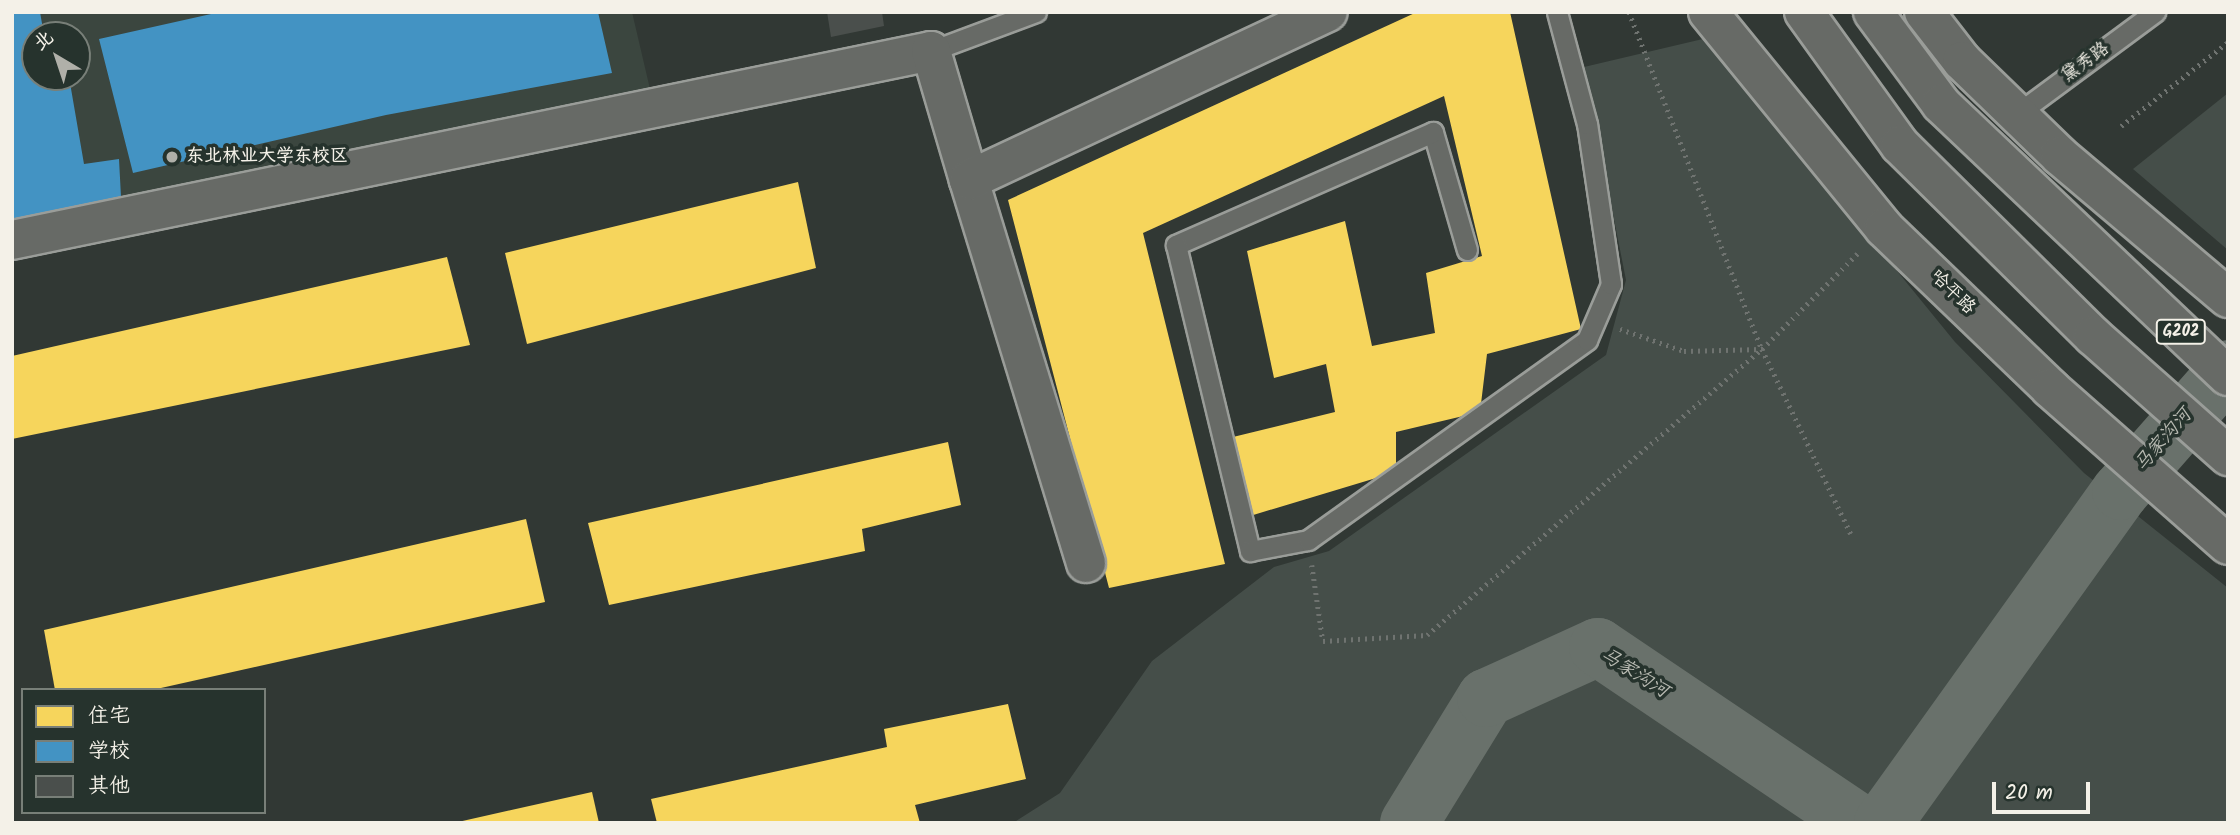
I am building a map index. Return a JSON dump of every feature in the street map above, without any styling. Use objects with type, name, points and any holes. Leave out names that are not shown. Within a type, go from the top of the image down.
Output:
[{"type":"main road","points":[[969,180],[1328,12]]},
{"type":"main road","name":"哈平路","points":[[1708,12],[1884,228],[2050,388],[2226,543]]},
{"type":"main road","points":[[1804,12],[1900,145],[2093,336],[2228,456]]},
{"type":"main road","name":"G202","points":[[1873,12],[1941,104],[2228,376]]},
{"type":"main road","points":[[1924,12],[2017,114],[2228,298]]},
{"type":"main road","points":[[12,240],[931,51],[1086,563]]},
{"type":"lane","points":[[931,51],[1035,12]]},
{"type":"lane","points":[[1468,250],[1433,132],[1177,246],[1251,551],[1308,540],[1587,341],[1611,284],[1587,124],[1557,12]]},
{"type":"lane","name":"黛秀路","points":[[2017,114],[2155,12]]},
{"type":"path","points":[[1629,12],[1762,349],[1851,534]]},
{"type":"path","points":[[2121,126],[2228,42]]},
{"type":"path","points":[[1308,540],[1323,641],[1427,635],[1762,349],[1884,228]]},
{"type":"path","points":[[1595,321],[1684,351],[1762,349]]},
{"type":"shaded area","name":"东北林业大学东校区","points":[[12,12],[632,12],[650,89],[12,226]]},
{"type":"shaded area","points":[[1707,38],[1955,342],[2084,473],[2228,588],[2228,823],[1013,823],[1060,793],[1152,661],[1274,567],[1329,551],[1606,355],[1626,280],[1584,67]]},
{"type":"shaded area","points":[[2228,93],[2228,250],[2133,169]]},
{"type":"building: 住宅","points":[[1417,12],[1510,12],[1581,329],[1487,354],[1480,412],[1396,432],[1396,472],[1250,516],[1233,437],[1335,412],[1326,364],[1274,378],[1247,251],[1345,221],[1372,346],[1435,333],[1426,273],[1482,256],[1444,96],[1143,233],[1225,564],[1109,588],[1008,200]]},
{"type":"building: 住宅","points":[[798,182],[816,268],[527,344],[505,253]]},
{"type":"building: 住宅","points":[[447,257],[470,345],[12,439],[12,356]]},
{"type":"building: 住宅","points":[[948,442],[961,505],[862,529],[865,551],[609,605],[588,523]]},
{"type":"building: 住宅","points":[[526,519],[545,602],[161,688],[55,688],[44,630]]},
{"type":"building: 住宅","points":[[1008,704],[1026,779],[915,805],[920,823],[657,823],[651,799],[887,747],[884,729]]},
{"type":"building: 住宅","points":[[592,792],[599,823],[458,823],[458,822]]},
{"type":"building: 学校","points":[[12,12],[40,12],[42,21],[21,21],[21,91],[71,91],[84,164],[119,159],[121,197],[12,221]]},
{"type":"building: 学校","points":[[220,12],[598,12],[612,73],[386,115],[133,173],[99,39]]},
{"type":"building: 其他","points":[[827,12],[882,12],[884,26],[831,37]]},
{"type":"waterway","name":"马家沟河","points":[[1883,823],[2121,491],[2228,369]]},
{"type":"waterway","name":"马家沟河","points":[[1409,823],[1486,698],[1598,647],[1859,823]]},
{"type":"place","name":"东北林业大学东校区","points":[[172,157]]}]
